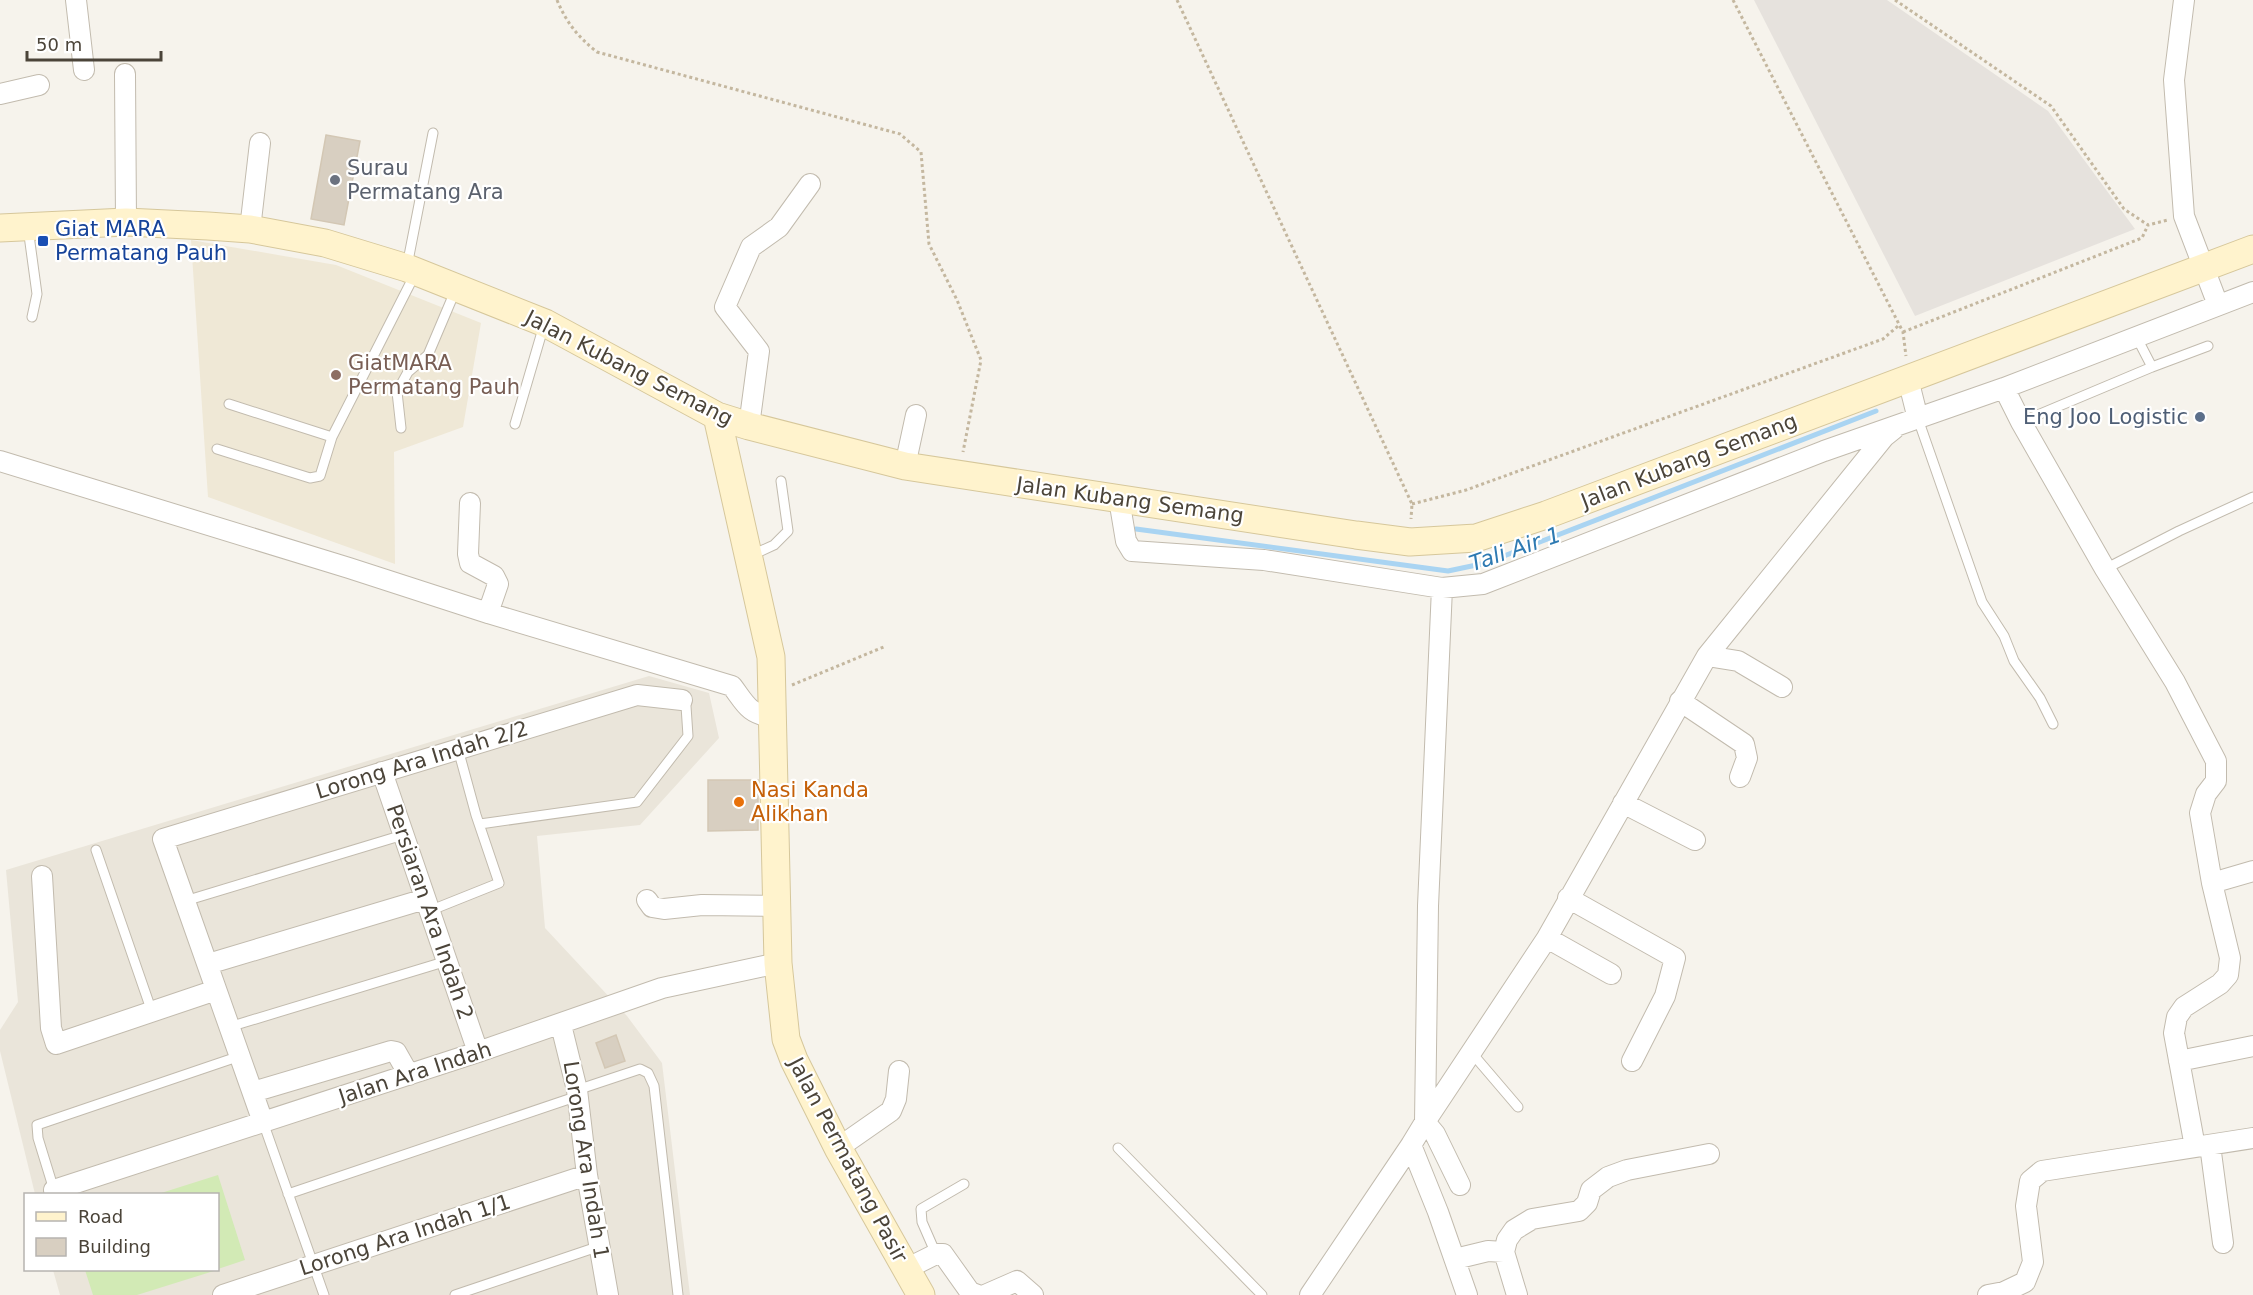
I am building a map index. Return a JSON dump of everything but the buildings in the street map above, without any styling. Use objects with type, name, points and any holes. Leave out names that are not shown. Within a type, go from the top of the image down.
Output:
[{"type":"main road","name":"Jalan Kubang Semang","points":[[0,228],[126,222],[250,229],[325,243],[411,270],[544,323],[717,416],[749,426],[906,466],[1222,513],[1356,536],[1410,542],[1476,538],[1546,515],[2253,249]]},
{"type":"main road","name":"Jalan Permatang Pasir","points":[[717,416],[771,657],[778,963],[786,1039],[794,1060],[838,1148],[921,1295]]},
{"type":"street","points":[[76,0],[84,70]]},
{"type":"street","points":[[2184,0],[2174,80],[2184,216],[2218,305]]},
{"type":"street","points":[[125,74],[126,222]]},
{"type":"street","points":[[0,94],[39,86]]},
{"type":"street","points":[[250,229],[260,143]]},
{"type":"street","points":[[749,426],[759,351],[724,308],[751,247],[779,227],[810,184]]},
{"type":"street","points":[[1119,499],[1126,541],[1132,551],[1264,560],[1442,588],[1483,584],[1824,451],[2004,388],[2253,292]]},
{"type":"street","points":[[1908,379],[1918,419]]},
{"type":"street","points":[[2004,388],[2020,422],[2105,569],[2175,682],[2216,761],[2216,781],[2206,794],[2200,813],[2212,884],[2230,958],[2228,975],[2220,984],[2184,1007],[2177,1017],[2174,1033],[2179,1061],[2203,1146],[2223,1243]]},
{"type":"street","points":[[906,466],[916,415]]},
{"type":"street","points":[[1310,1295],[1412,1145],[1470,1052],[1547,938],[1707,656],[1884,437],[1896,427]]},
{"type":"street","points":[[0,461],[349,568],[488,614],[732,686],[750,710],[761,716],[772,705]]},
{"type":"street","points":[[470,503],[468,554],[470,563],[494,576],[498,585],[488,614]]},
{"type":"street","points":[[1442,588],[1428,906],[1425,1122],[1435,1134],[1461,1185]]},
{"type":"street","points":[[1707,656],[1738,662],[1782,687]]},
{"type":"street","name":"Lorong Ara Indah 2/2","points":[[185,901],[163,839],[637,695],[682,700]]},
{"type":"street","points":[[1680,701],[1744,744],[1748,758],[1740,777]]},
{"type":"street","name":"Persiaran Ara Indah 2","points":[[382,772],[478,1052]]},
{"type":"street","points":[[1623,803],[1695,840]]},
{"type":"street","points":[[2212,884],[2253,871]]},
{"type":"street","points":[[42,876],[51,1028],[56,1044],[216,990]]},
{"type":"street","points":[[1568,898],[1675,958],[1665,996],[1632,1060]]},
{"type":"street","points":[[647,900],[652,907],[664,909],[702,905],[776,906]]},
{"type":"street","points":[[185,901],[263,1122]]},
{"type":"street","points":[[208,964],[427,905]]},
{"type":"street","points":[[1547,938],[1611,974]]},
{"type":"street","name":"Jalan Ara Indah","points":[[54,1190],[561,1025],[662,988],[778,963]]},
{"type":"street","name":"Lorong Ara Indah 1","points":[[561,1025],[578,1093],[588,1175],[608,1295]]},
{"type":"street","points":[[2179,1061],[2253,1046]]},
{"type":"street","points":[[253,1092],[391,1051],[396,1052],[409,1074]]},
{"type":"street","points":[[838,1148],[891,1111],[896,1099],[899,1071]]},
{"type":"street","points":[[1988,1295],[2004,1292],[2025,1282],[2033,1262],[2026,1206],[2030,1181],[2042,1171],[2253,1138]]},
{"type":"street","points":[[1412,1145],[1467,1295]]},
{"type":"street","points":[[1517,1295],[1504,1252],[1507,1240],[1514,1230],[1532,1219],[1579,1211],[1587,1203],[1591,1190],[1608,1177],[1627,1170],[1709,1154]]},
{"type":"street","name":"Lorong Ara Indah 1/1","points":[[223,1295],[588,1175]]},
{"type":"street","points":[[1455,1259],[1488,1251],[1504,1252]]},
{"type":"street","points":[[906,1269],[936,1254],[943,1254],[970,1292],[978,1295]]},
{"type":"street","points":[[985,1295],[1017,1281],[1033,1295]]},
{"type":"lane","points":[[217,449],[310,478],[320,476],[332,437],[411,270],[433,133]]},
{"type":"lane","points":[[27,227],[37,294],[32,317]]},
{"type":"lane","points":[[401,428],[397,392],[408,372],[428,355],[457,287]]},
{"type":"lane","points":[[515,424],[544,323]]},
{"type":"lane","points":[[2137,338],[2152,367]]},
{"type":"lane","points":[[2020,422],[2208,346]]},
{"type":"lane","points":[[229,404],[332,437]]},
{"type":"lane","points":[[1918,419],[1982,602],[2004,636],[2014,662],[2040,698],[2053,724]]},
{"type":"lane","points":[[749,556],[774,545],[788,531],[781,481]]},
{"type":"lane","points":[[2105,569],[2253,497]]},
{"type":"lane","points":[[480,824],[637,802],[688,736],[687,706],[682,700]]},
{"type":"lane","points":[[427,905],[499,883],[458,749]]},
{"type":"lane","points":[[185,901],[403,835]]},
{"type":"lane","points":[[96,850],[152,1012]]},
{"type":"lane","points":[[229,1027],[447,961]]},
{"type":"lane","points":[[1470,1052],[1518,1107]]},
{"type":"lane","points":[[54,1190],[38,1138],[37,1125],[240,1056]]},
{"type":"lane","points":[[288,1194],[578,1093],[640,1069],[648,1073],[654,1086],[678,1295]]},
{"type":"lane","points":[[263,1122],[324,1295]]},
{"type":"lane","points":[[1118,1148],[1262,1295]]},
{"type":"lane","points":[[936,1254],[922,1222],[921,1209],[964,1184]]},
{"type":"lane","points":[[455,1295],[600,1246]]},
{"type":"path","points":[[557,0],[563,15],[579,38],[597,52],[900,134],[921,152],[929,244],[957,300],[981,360],[958,474]]},
{"type":"path","points":[[1178,0],[1412,504],[1466,490],[1883,339],[1898,326]]},
{"type":"path","points":[[1733,0],[1903,332],[1908,379]]},
{"type":"path","points":[[1895,0],[2051,106],[2124,209],[2148,225],[2184,216]]},
{"type":"path","points":[[1903,332],[2142,238],[2148,225]]},
{"type":"path","points":[[772,705],[886,646]]},
{"type":"shaded area","points":[[1754,0],[1887,0],[2048,111],[2135,229],[1915,316]]},
{"type":"shaded area","name":"GiatMARA Permatang Pauh","points":[[191,240],[336,265],[481,323],[463,427],[394,452],[395,564],[208,497]]},
{"type":"shaded area","points":[[649,676],[709,693],[719,738],[640,825],[537,836],[545,928],[627,1016],[662,1063],[690,1295],[60,1295],[53,1271],[219,1271],[219,1193],[35,1193],[0,1051],[0,1030],[18,1002],[6,870]]},
{"type":"green space","points":[[218,1175],[245,1260],[219,1269],[219,1193],[161,1193]]},
{"type":"green space","points":[[85,1271],[214,1271],[137,1295],[93,1295]]},
{"type":"waterway","name":"Tali Air 1","points":[[1136,529],[1448,571],[1486,563],[1876,411]]},
{"type":"place","name":"Surau Permatang Ara","points":[[335,180]]},
{"type":"place","name":"Giat MARA Permatang Pauh","points":[[43,241]]},
{"type":"place","name":"GiatMARA Permatang Pauh","points":[[336,375]]},
{"type":"place","name":"Eng Joo Logistic","points":[[2200,417]]},
{"type":"place","name":"Nasi Kanda Alikhan","points":[[739,802]]}]
